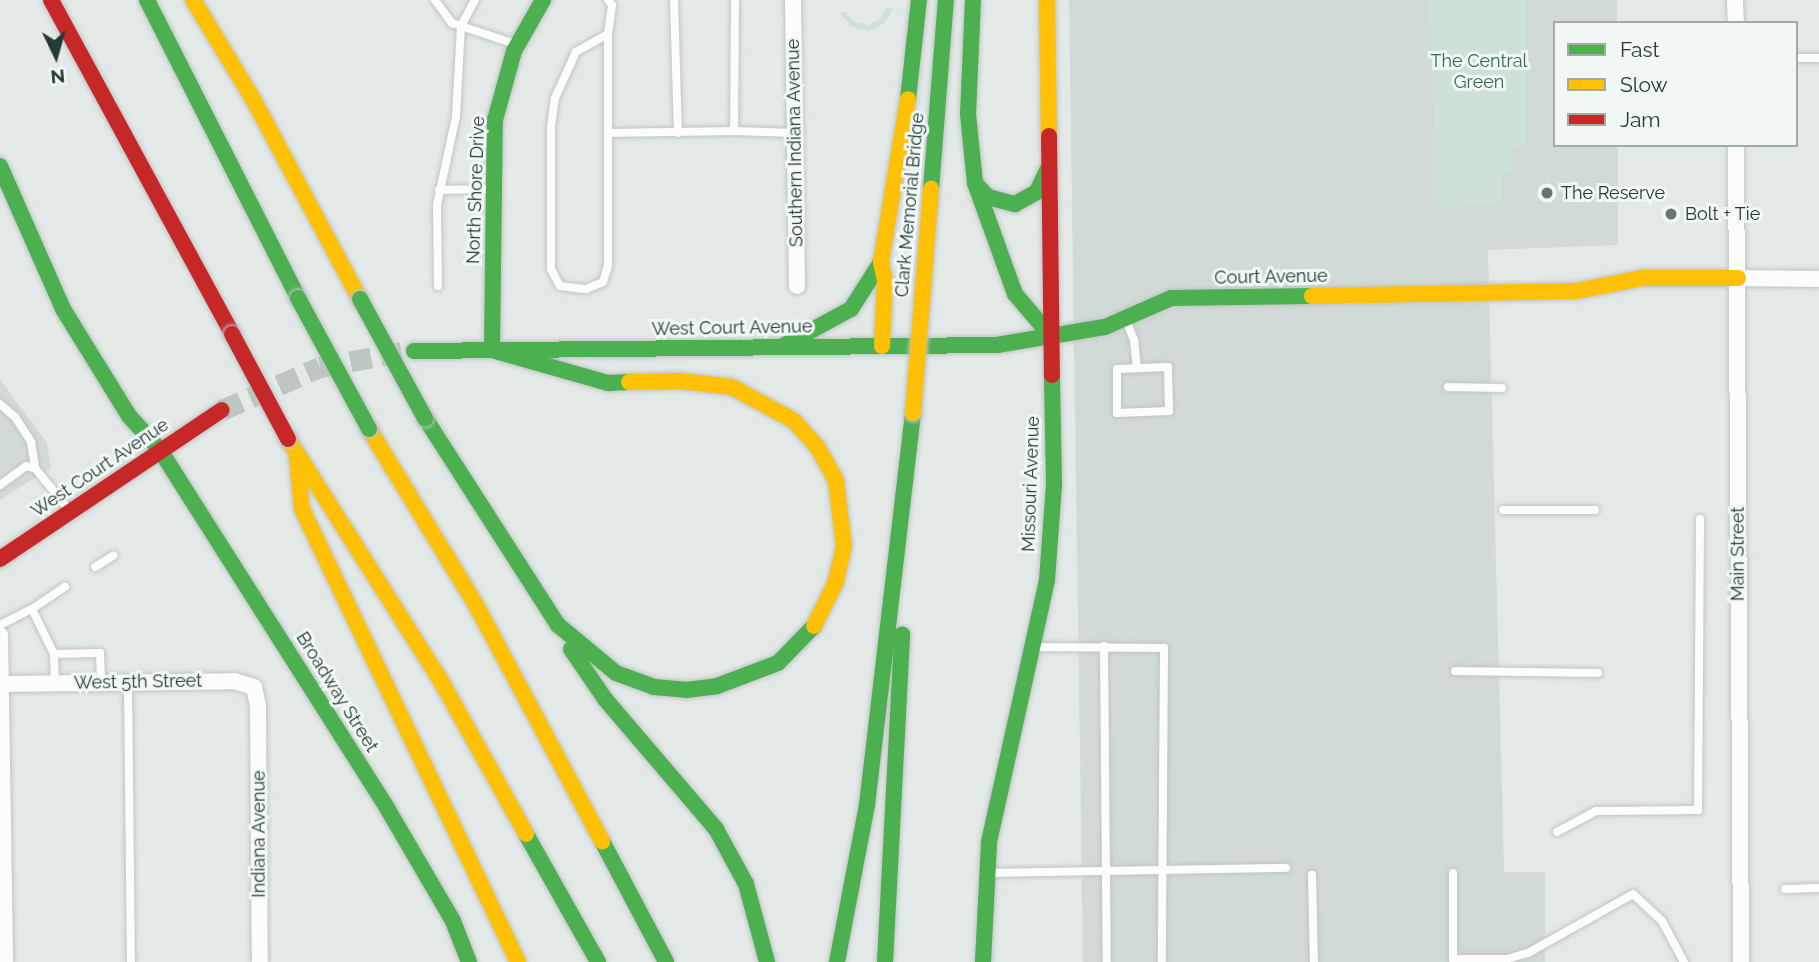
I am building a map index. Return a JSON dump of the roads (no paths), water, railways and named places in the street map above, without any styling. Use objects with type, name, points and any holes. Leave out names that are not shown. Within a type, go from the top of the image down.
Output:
[{"type":"main road","points":[[51,0],[292,445],[441,681],[598,962]]},
{"type":"main road","points":[[147,0],[298,298],[369,429],[476,605],[666,962]]},
{"type":"main road","points":[[193,0],[253,99],[425,418],[526,580],[605,699],[716,830],[746,884],[767,962]]},
{"type":"main road","name":"North Shore Drive","points":[[492,350],[495,120],[517,45],[543,0]]},
{"type":"main road","points":[[882,346],[885,280],[881,262],[919,0]]},
{"type":"main road","name":"Clark Memorial Bridge","points":[[913,413],[946,0]]},
{"type":"main road","points":[[973,0],[968,97],[975,183],[1015,294],[1050,335]]},
{"type":"main road","name":"Missouri Avenue","points":[[983,962],[989,842],[1046,580],[1054,484],[1046,0]]},
{"type":"main road","name":"Broadway Street","points":[[0,166],[63,309],[129,415],[160,450],[387,808],[453,920],[470,962]]},
{"type":"main road","points":[[975,183],[988,197],[1015,204],[1037,192],[1048,168]]},
{"type":"main road","points":[[780,347],[851,309],[881,262]]},
{"type":"main road","name":"Court Avenue","points":[[1050,335],[1105,327],[1171,298],[1577,291],[1642,278],[1738,278]]},
{"type":"main road","name":"West Court Avenue","points":[[414,351],[997,345],[1050,335]]},
{"type":"main road","points":[[492,350],[608,383],[706,382],[757,397],[794,421],[818,448],[836,481],[843,513],[844,546],[836,582],[810,631],[778,663],[717,686],[654,687],[616,673],[586,653],[558,625],[526,580]]},
{"type":"main road","name":"West Court Avenue","points":[[0,559],[69,510],[222,410]]},
{"type":"main road","points":[[837,962],[867,805],[913,413]]},
{"type":"main road","points":[[885,962],[913,413]]},
{"type":"main road","points":[[292,445],[302,509],[486,887],[518,962]]},
{"type":"street","name":"Southern Indiana Avenue","points":[[793,0],[797,286]]},
{"type":"street","points":[[1735,0],[1736,21]]},
{"type":"street","name":"Main Street","points":[[1736,147],[1741,962]]},
{"type":"street","points":[[1738,278],[1819,279]]},
{"type":"street","points":[[0,635],[5,962]]},
{"type":"street","name":"West 5th Street","points":[[1,684],[244,682],[254,687],[258,706]]},
{"type":"street","name":"Indiana Avenue","points":[[258,706],[260,962]]},
{"type":"lane","points":[[435,0],[444,15],[461,26],[517,45]]},
{"type":"lane","points":[[438,286],[439,190],[456,116],[461,26],[475,0]]},
{"type":"lane","points":[[608,34],[576,52],[555,99],[551,128],[551,270],[560,286],[586,289],[603,282],[608,266],[608,34],[610,2],[621,0]]},
{"type":"lane","points":[[674,0],[678,133]]},
{"type":"lane","points":[[734,131],[735,0]]},
{"type":"lane","points":[[1798,58],[1819,58]]},
{"type":"lane","points":[[608,133],[795,133]]},
{"type":"lane","points":[[439,190],[494,188]]},
{"type":"lane","points":[[1125,318],[1135,341],[1137,368]]},
{"type":"lane","points":[[1168,367],[1169,411],[1117,413],[1116,369],[1137,368],[1168,367]]},
{"type":"lane","points":[[1448,387],[1502,388]]},
{"type":"lane","points":[[0,404],[15,416],[31,442],[35,468],[69,510]]},
{"type":"lane","points":[[0,485],[26,466],[35,468]]},
{"type":"lane","points":[[1503,510],[1595,510]]},
{"type":"lane","points":[[1557,832],[1596,811],[1698,810],[1700,519]]},
{"type":"lane","points":[[95,567],[114,555]]},
{"type":"lane","points":[[0,625],[32,609],[65,587]]},
{"type":"lane","points":[[32,609],[54,654],[55,683]]},
{"type":"lane","points":[[1104,646],[1107,962]]},
{"type":"lane","points":[[1032,647],[1164,648],[1162,962]]},
{"type":"lane","points":[[54,654],[100,653],[101,683]]},
{"type":"lane","points":[[1455,671],[1598,673]]},
{"type":"lane","points":[[128,682],[131,962]]},
{"type":"lane","points":[[987,873],[1286,868]]},
{"type":"lane","points":[[1453,873],[1453,960],[1507,959],[1528,953],[1633,894],[1662,921],[1684,962]]},
{"type":"lane","points":[[1312,875],[1314,962]]},
{"type":"lane","points":[[1785,889],[1819,888]]},
{"type":"tunnel","points":[[222,410],[320,367],[402,352]]},
{"type":"place","name":"The Reserve","points":[[1547,193]]},
{"type":"place","name":"Bolt + Tie","points":[[1671,214]]},
{"type":"park label","name":"The Central Green","points":[[1479,72]]}]
